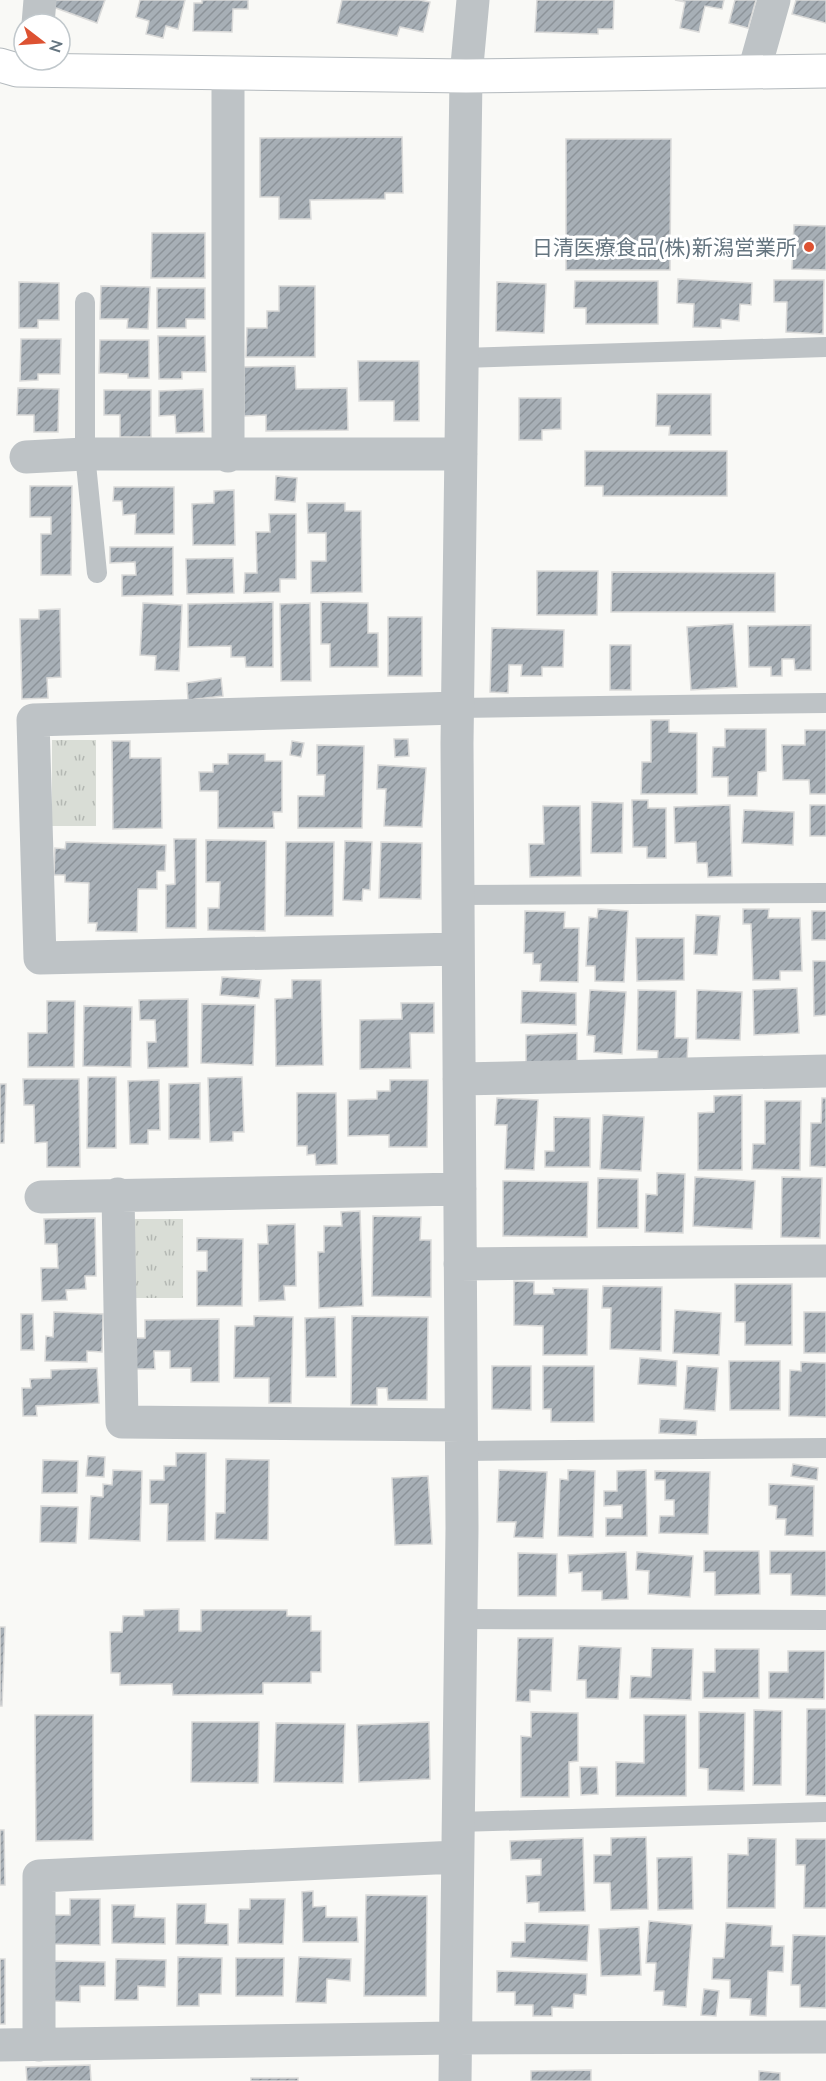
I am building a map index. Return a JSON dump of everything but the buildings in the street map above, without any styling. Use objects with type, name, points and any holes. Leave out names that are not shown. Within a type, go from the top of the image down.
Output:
[{"type":"street","points":[[455,2081],[461,1619],[458,708],[466,76],[473,0]]},
{"type":"street","points":[[753,71],[774,0]]},
{"type":"street","points":[[72,67],[228,73],[466,76],[826,71]]},
{"type":"street","points":[[228,73],[228,456]]},
{"type":"street","points":[[26,457],[85,454],[228,456],[461,454]]},
{"type":"street","points":[[458,708],[33,720],[40,958],[458,949]]},
{"type":"street","points":[[459,1079],[826,1071]]},
{"type":"street","points":[[41,1197],[460,1189]]},
{"type":"street","points":[[118,1194],[122,1422],[461,1438]]},
{"type":"street","points":[[460,1264],[826,1261]]},
{"type":"street","points":[[39,2044],[39,1876],[457,1857]]},
{"type":"street","points":[[0,2045],[454,2038],[826,2037]]},
{"type":"lane","points":[[85,302],[85,454],[97,573]]},
{"type":"lane","points":[[462,358],[826,347]]},
{"type":"lane","points":[[458,708],[826,703]]},
{"type":"lane","points":[[458,895],[826,893]]},
{"type":"lane","points":[[461,1438],[826,1448]]},
{"type":"lane","points":[[461,1619],[826,1620]]},
{"type":"lane","points":[[458,1822],[826,1812]]},
{"type":"green space","points":[[52,740],[96,740],[96,826],[52,826]]},
{"type":"green space","points":[[135,1219],[183,1219],[183,1298],[135,1298]]},
{"type":"place","name":"日清医療食品(株)新潟営業所","points":[[809,247]]}]
